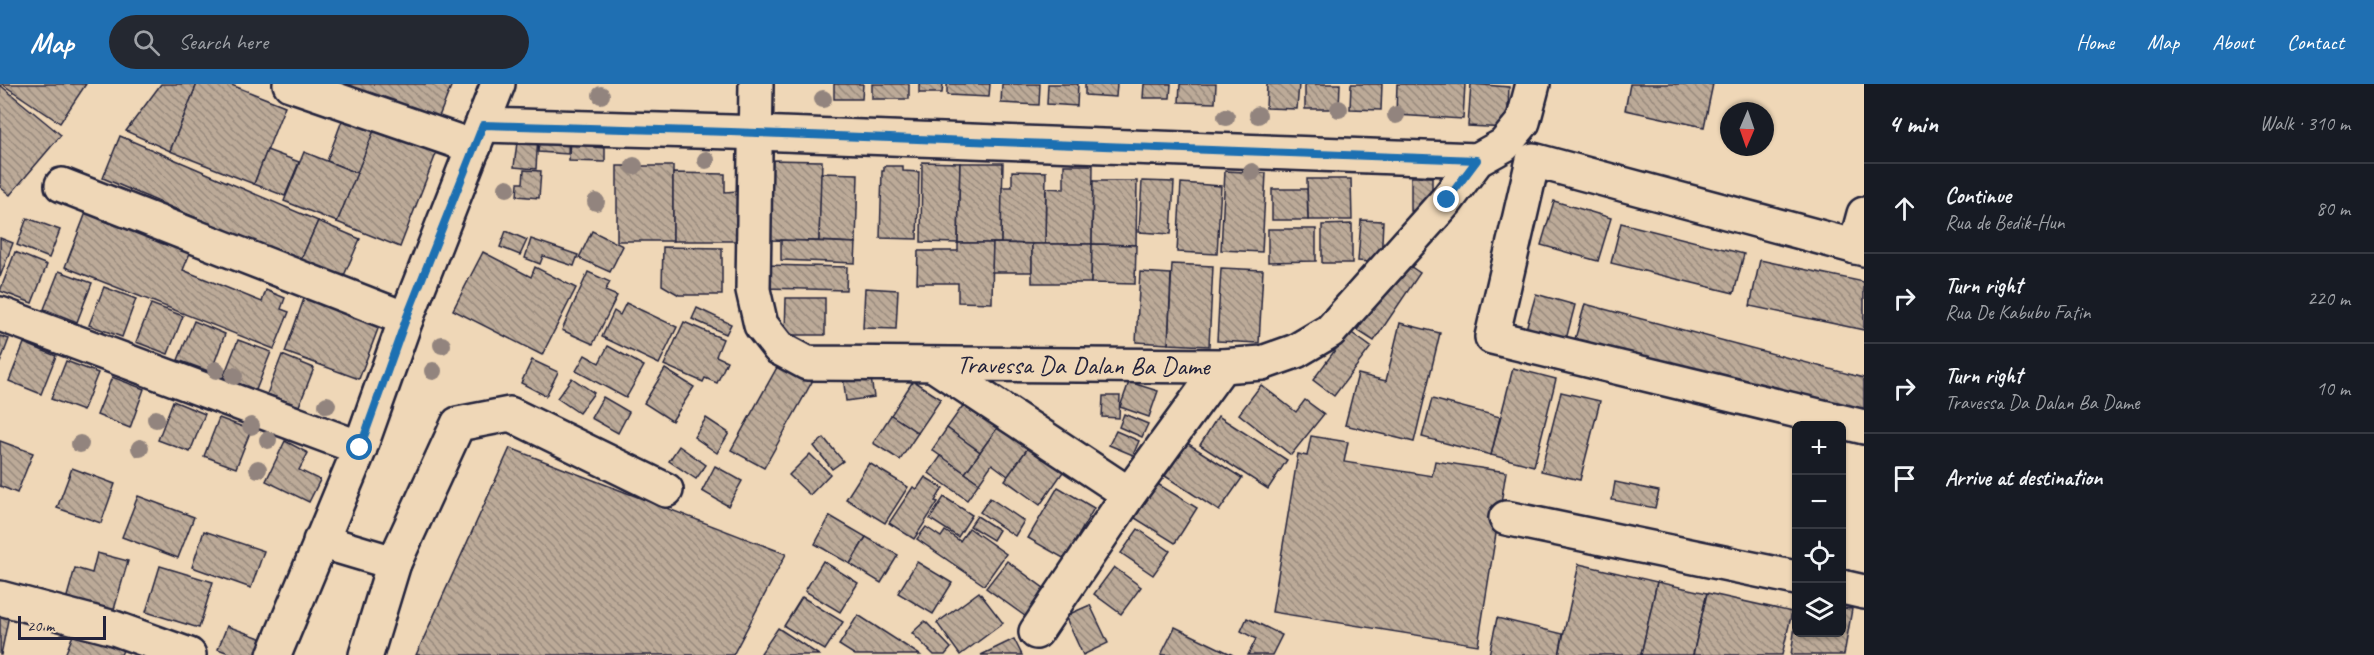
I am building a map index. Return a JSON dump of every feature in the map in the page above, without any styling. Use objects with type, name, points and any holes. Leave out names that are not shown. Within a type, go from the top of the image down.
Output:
[{"type":"street","points":[[290,84],[478,136],[756,133],[1477,160]]},
{"type":"street","points":[[274,655],[360,448],[406,319],[498,84]]},
{"type":"street","name":"Travessa Da Dalan Ba Dame","points":[[756,84],[753,290],[761,326],[778,348],[807,363],[1221,366],[1262,363],[1296,351],[1330,331],[1447,200],[1477,160],[1504,146],[1522,122],[1533,84]]},
{"type":"street","points":[[1864,214],[1859,248],[1533,160],[1492,337],[1864,427]]},
{"type":"street","points":[[62,185],[406,319]]},
{"type":"street","points":[[0,314],[360,448]]},
{"type":"street","points":[[934,365],[1129,494]]},
{"type":"street","points":[[1036,632],[1129,494],[1221,366]]},
{"type":"street","points":[[366,655],[394,563],[458,424],[510,414],[666,490]]},
{"type":"street","points":[[1506,518],[1792,577]]},
{"type":"street","points":[[320,542],[394,563]]},
{"type":"street","points":[[1846,588],[1864,592]]},
{"type":"street","points":[[0,598],[114,628],[189,655]]},
{"type":"building","points":[[2,84],[86,84],[60,123]]},
{"type":"building","points":[[161,84],[197,84],[170,151],[126,131]]},
{"type":"building","points":[[197,84],[229,84],[285,106],[254,184],[170,151]]},
{"type":"building","points":[[330,84],[452,84],[436,124]]},
{"type":"building","points":[[834,84],[863,84],[862,99],[834,99]]},
{"type":"building","points":[[872,84],[909,84],[909,99],[872,99]]},
{"type":"building","points":[[919,84],[943,84],[942,93],[919,93]]},
{"type":"building","points":[[947,84],[990,84],[989,97],[947,95]]},
{"type":"building","points":[[1002,84],[1040,84],[1039,105],[1001,103]]},
{"type":"building","points":[[1048,84],[1078,84],[1077,106],[1047,104]]},
{"type":"building","points":[[1085,84],[1117,84],[1116,97],[1085,95]]},
{"type":"building","points":[[1144,84],[1171,84],[1170,98],[1143,98]]},
{"type":"building","points":[[1180,84],[1216,84],[1215,103],[1179,102]]},
{"type":"building","points":[[1267,84],[1299,84],[1297,109],[1266,108]]},
{"type":"building","points":[[1305,84],[1340,84],[1339,109],[1305,109]]},
{"type":"building","points":[[1351,84],[1382,84],[1381,110],[1350,109]]},
{"type":"building","points":[[1397,84],[1465,84],[1463,119],[1396,115]]},
{"type":"building","points":[[1471,84],[1509,87],[1507,128],[1468,126]]},
{"type":"building","points":[[1630,84],[1713,84],[1704,127],[1625,110]]},
{"type":"building","points":[[0,85],[61,135],[10,195],[0,187]]},
{"type":"building","points":[[379,117],[441,141],[400,247],[337,222]]},
{"type":"building","points":[[343,118],[374,130],[357,173],[327,161]]},
{"type":"building","points":[[540,131],[569,133],[568,154],[538,152]]},
{"type":"building","points":[[518,134],[538,135],[536,169],[514,167]]},
{"type":"building","points":[[570,134],[595,134],[594,147],[605,148],[605,162],[569,161]]},
{"type":"building","points":[[120,136],[318,221],[300,262],[103,178]]},
{"type":"building","points":[[267,150],[299,162],[285,196],[254,184]]},
{"type":"building","points":[[304,152],[357,173],[337,222],[284,201]]},
{"type":"building","points":[[770,160],[822,161],[819,241],[768,240]]},
{"type":"building","points":[[922,162],[960,163],[958,243],[921,242]]},
{"type":"building","points":[[960,163],[1003,163],[1001,243],[958,243]]},
{"type":"building","points":[[1064,165],[1093,165],[1092,244],[1045,244],[1046,188],[1064,189]]},
{"type":"building","points":[[617,166],[673,166],[673,241],[617,241]]},
{"type":"building","points":[[884,166],[903,166],[903,171],[919,172],[917,239],[880,238]]},
{"type":"building","points":[[524,170],[541,171],[539,198],[517,196],[518,183],[523,183]]},
{"type":"building","points":[[1012,171],[1046,172],[1045,244],[1001,243],[1002,187],[1012,187]]},
{"type":"building","points":[[1225,171],[1266,173],[1262,252],[1221,250]]},
{"type":"building","points":[[673,173],[725,174],[725,192],[737,191],[737,241],[673,241]]},
{"type":"building","points":[[821,173],[858,174],[856,243],[819,241]]},
{"type":"building","points":[[1411,177],[1432,177],[1432,210],[1411,211]]},
{"type":"building","points":[[1307,179],[1351,179],[1352,220],[1308,220]]},
{"type":"building","points":[[1093,181],[1137,181],[1136,245],[1092,244]]},
{"type":"building","points":[[1142,181],[1174,182],[1171,234],[1139,232]]},
{"type":"building","points":[[1181,183],[1221,186],[1217,254],[1177,252]]},
{"type":"building","points":[[1272,189],[1307,189],[1308,220],[1272,220]]},
{"type":"building","points":[[1554,201],[1611,218],[1598,261],[1541,245]]},
{"type":"building","points":[[87,210],[189,236],[183,250],[190,253],[183,270],[262,302],[266,290],[285,298],[281,309],[289,312],[274,349],[65,267]]},
{"type":"building","points":[[27,218],[60,230],[49,258],[17,245]]},
{"type":"building","points":[[1361,220],[1383,221],[1381,263],[1358,261]]},
{"type":"building","points":[[318,221],[360,239],[342,280],[300,262]]},
{"type":"building","points":[[1621,223],[1744,254],[1734,293],[1611,263]]},
{"type":"building","points":[[1352,224],[1352,263],[1322,263],[1322,225]]},
{"type":"building","points":[[1268,229],[1316,229],[1316,261],[1268,262]]},
{"type":"building","points":[[506,231],[527,240],[520,255],[500,247]]},
{"type":"building","points":[[592,231],[623,246],[610,272],[579,258]]},
{"type":"building","points":[[0,238],[13,243],[0,277]]},
{"type":"building","points":[[531,239],[578,255],[574,266],[543,256],[540,264],[525,258]]},
{"type":"building","points":[[781,240],[856,243],[855,263],[781,260]]},
{"type":"building","points":[[958,243],[993,243],[992,303],[958,302],[958,283],[917,283],[918,251],[958,251]]},
{"type":"building","points":[[993,243],[1032,244],[1032,272],[992,272]]},
{"type":"building","points":[[1032,244],[1092,244],[1091,283],[1032,283]]},
{"type":"building","points":[[1092,244],[1136,245],[1135,284],[1091,283]]},
{"type":"building","points":[[663,247],[722,248],[722,295],[679,295],[662,285]]},
{"type":"building","points":[[15,252],[47,265],[32,303],[0,291]]},
{"type":"building","points":[[483,252],[531,277],[535,267],[576,288],[542,355],[453,310]]},
{"type":"building","points":[[1760,260],[1864,282],[1864,330],[1750,306]]},
{"type":"building","points":[[1404,262],[1420,273],[1374,341],[1357,330]]},
{"type":"building","points":[[1172,264],[1213,266],[1209,346],[1168,344]]},
{"type":"building","points":[[765,265],[847,267],[846,290],[764,288]]},
{"type":"building","points":[[1221,268],[1263,270],[1259,343],[1217,341]]},
{"type":"building","points":[[59,271],[92,283],[77,322],[44,309]]},
{"type":"building","points":[[588,272],[610,282],[605,291],[617,296],[593,344],[562,330]]},
{"type":"building","points":[[1140,272],[1171,274],[1168,344],[1136,342]]},
{"type":"building","points":[[104,287],[136,299],[122,337],[89,325]]},
{"type":"building","points":[[865,288],[898,290],[896,329],[863,328]]},
{"type":"building","points":[[306,293],[381,321],[359,379],[285,352]]},
{"type":"building","points":[[1536,294],[1575,305],[1564,347],[1524,336]]},
{"type":"building","points":[[786,298],[825,298],[825,335],[785,335]]},
{"type":"building","points":[[626,303],[677,327],[659,364],[602,337],[614,311],[620,315]]},
{"type":"building","points":[[151,304],[183,316],[168,354],[136,342]]},
{"type":"building","points":[[1585,304],[1864,378],[1864,423],[1573,346]]},
{"type":"building","points":[[697,308],[731,324],[726,334],[692,319]]},
{"type":"building","points":[[194,321],[225,334],[211,372],[178,360]]},
{"type":"building","points":[[684,322],[723,339],[716,356],[727,361],[717,383],[705,378],[703,382],[664,365]]},
{"type":"building","points":[[1400,323],[1440,333],[1414,442],[1345,425],[1358,374],[1386,381]]},
{"type":"building","points":[[1349,331],[1371,347],[1334,396],[1313,380]]},
{"type":"building","points":[[0,336],[9,339],[0,363]]},
{"type":"building","points":[[238,340],[271,352],[256,390],[223,378]]},
{"type":"building","points":[[24,343],[56,356],[41,394],[9,381]]},
{"type":"building","points":[[608,346],[644,366],[626,398],[576,371],[585,355],[599,363]]},
{"type":"building","points":[[282,355],[314,368],[299,406],[267,394]]},
{"type":"building","points":[[532,360],[558,372],[546,396],[521,383]]},
{"type":"building","points":[[66,361],[98,373],[83,411],[51,399]]},
{"type":"building","points":[[780,362],[813,380],[764,468],[731,450]]},
{"type":"building","points":[[1513,368],[1556,379],[1534,466],[1491,455]]},
{"type":"building","points":[[665,369],[694,387],[672,421],[644,403]]},
{"type":"building","points":[[870,372],[874,397],[846,401],[843,376]]},
{"type":"building","points":[[112,377],[144,389],[130,428],[97,415]]},
{"type":"building","points":[[572,378],[594,393],[579,413],[557,398]]},
{"type":"building","points":[[913,381],[941,399],[918,433],[891,415]]},
{"type":"building","points":[[1129,382],[1158,391],[1149,417],[1120,407]]},
{"type":"building","points":[[1261,385],[1296,412],[1305,400],[1324,414],[1291,455],[1239,414]]},
{"type":"building","points":[[1561,392],[1600,401],[1580,480],[1541,471]]},
{"type":"building","points":[[1103,396],[1120,396],[1119,418],[1102,417]]},
{"type":"building","points":[[603,397],[629,412],[618,433],[591,418]]},
{"type":"building","points":[[1432,399],[1500,417],[1491,455],[1422,437]]},
{"type":"building","points":[[173,401],[205,414],[190,452],[158,440]]},
{"type":"building","points":[[964,404],[998,427],[980,452],[947,428]]},
{"type":"building","points":[[1124,414],[1148,424],[1142,437],[1119,427]]},
{"type":"building","points":[[891,415],[918,433],[900,460],[873,443]]},
{"type":"building","points":[[1218,416],[1287,460],[1268,489],[1200,445]]},
{"type":"building","points":[[219,418],[251,430],[236,468],[204,456]]},
{"type":"building","points":[[706,418],[729,433],[717,453],[694,437]]},
{"type":"building","points":[[998,427],[1028,448],[1008,476],[992,464],[979,483],[965,473]]},
{"type":"building","points":[[947,428],[980,452],[965,473],[932,450]]},
{"type":"building","points":[[1116,431],[1139,441],[1133,455],[1109,445]]},
{"type":"building","points":[[1311,436],[1348,442],[1344,462],[1432,476],[1435,461],[1506,472],[1478,645],[1272,612],[1298,454],[1307,456]]},
{"type":"building","points":[[824,438],[843,461],[832,469],[814,446]]},
{"type":"building","points":[[0,441],[33,453],[17,493],[0,486]]},
{"type":"building","points":[[285,441],[308,453],[299,470],[320,480],[309,502],[266,481]]},
{"type":"building","points":[[1187,443],[1242,478],[1219,511],[1165,476]]},
{"type":"building","points":[[1052,445],[1072,459],[1040,505],[1005,480],[1028,448],[1043,459]]},
{"type":"building","points":[[679,446],[706,465],[696,479],[669,461]]},
{"type":"building","points":[[510,448],[786,554],[733,655],[416,655]]},
{"type":"building","points":[[810,454],[830,474],[810,495],[789,475]]},
{"type":"building","points":[[941,456],[979,483],[967,500],[929,473]]},
{"type":"building","points":[[869,463],[908,487],[885,523],[846,499]]},
{"type":"building","points":[[715,466],[742,481],[728,506],[702,491]]},
{"type":"building","points":[[72,468],[115,484],[101,523],[57,508]]},
{"type":"building","points":[[925,477],[943,488],[935,501],[938,502],[914,539],[889,523],[913,487],[917,489]]},
{"type":"building","points":[[1615,482],[1659,491],[1655,508],[1612,500]]},
{"type":"building","points":[[1156,483],[1197,508],[1175,543],[1135,518]]},
{"type":"building","points":[[1058,487],[1094,508],[1065,559],[1028,538]]},
{"type":"building","points":[[138,496],[194,517],[178,558],[122,537]]},
{"type":"building","points":[[944,497],[972,515],[958,537],[930,519]]},
{"type":"building","points":[[990,498],[1024,521],[1015,536],[980,512]]},
{"type":"building","points":[[830,516],[866,537],[850,564],[815,544]]},
{"type":"building","points":[[977,516],[999,530],[993,540],[970,526]]},
{"type":"building","points":[[926,527],[941,537],[945,531],[960,541],[969,528],[1006,554],[984,585],[917,539]]},
{"type":"building","points":[[1138,529],[1170,551],[1153,575],[1121,553]]},
{"type":"building","points":[[204,531],[264,551],[251,588],[192,567]]},
{"type":"building","points":[[866,537],[898,555],[881,583],[850,564]]},
{"type":"building","points":[[97,553],[128,561],[113,613],[66,600],[75,568],[92,573]]},
{"type":"building","points":[[823,561],[858,583],[840,612],[805,591]]},
{"type":"building","points":[[1007,561],[1056,597],[1036,624],[986,588]]},
{"type":"building","points":[[917,562],[952,583],[933,614],[898,593]]},
{"type":"building","points":[[1579,564],[1657,582],[1641,655],[1559,655]]},
{"type":"building","points":[[160,566],[213,582],[199,628],[146,612]]},
{"type":"building","points":[[1114,567],[1141,587],[1121,614],[1094,594]]},
{"type":"building","points":[[1657,582],[1707,593],[1693,655],[1641,655]]},
{"type":"building","points":[[979,592],[1003,623],[960,655],[937,623]]},
{"type":"building","points":[[1707,593],[1792,612],[1782,655],[1693,655]]},
{"type":"building","points":[[802,597],[843,622],[825,650],[784,626]]},
{"type":"building","points":[[1090,605],[1108,643],[1083,655],[1065,616]]},
{"type":"building","points":[[0,608],[10,610],[1,655],[0,655]]},
{"type":"building","points":[[1846,608],[1852,609],[1844,655],[1791,655],[1793,637],[1846,637]]},
{"type":"building","points":[[858,615],[920,655],[855,655],[839,645]]},
{"type":"building","points":[[1247,618],[1282,635],[1272,655],[1248,655],[1256,639],[1241,631]]},
{"type":"building","points":[[1497,618],[1563,634],[1559,655],[1489,655]]},
{"type":"building","points":[[925,621],[951,648],[945,655],[934,655],[912,633]]},
{"type":"building","points":[[77,625],[125,645],[121,655],[65,655]]},
{"type":"building","points":[[227,626],[263,639],[256,655],[234,655],[218,649]]},
{"type":"building","points":[[1175,627],[1233,655],[1161,655]]},
{"type":"building","points":[[778,628],[819,655],[764,655],[761,653]]},
{"type":"building","points":[[1014,639],[1022,655],[981,655]]},
{"type":"route","points":[[360,448],[406,319],[483,125],[1477,160],[1447,200]]}]
